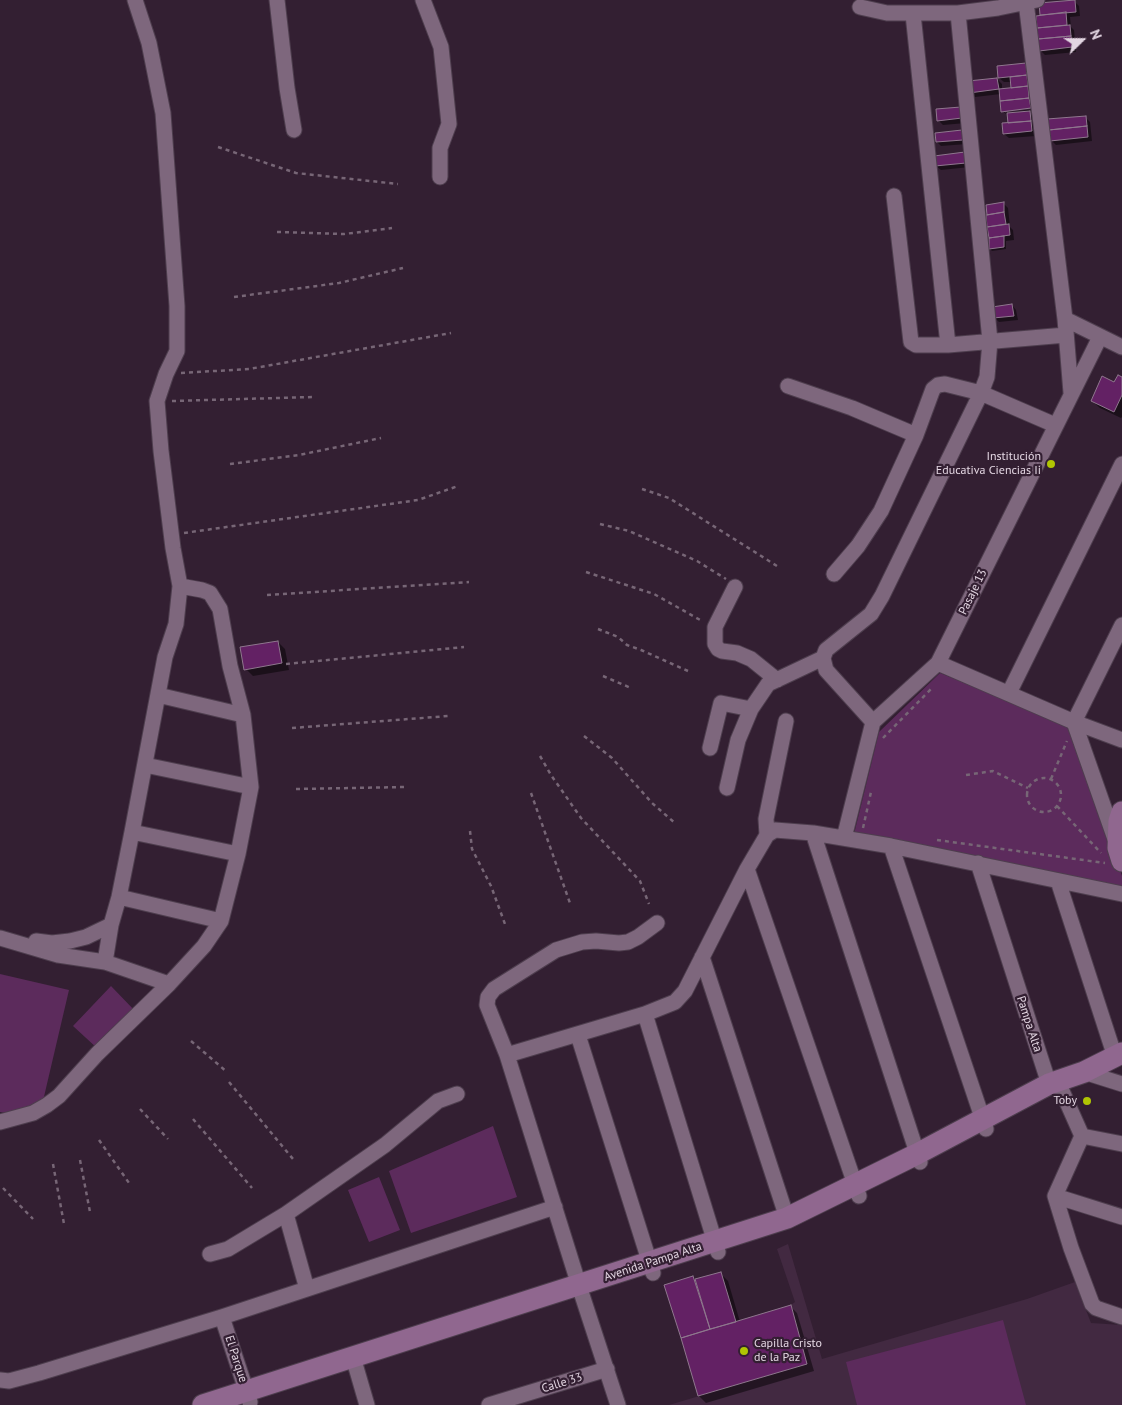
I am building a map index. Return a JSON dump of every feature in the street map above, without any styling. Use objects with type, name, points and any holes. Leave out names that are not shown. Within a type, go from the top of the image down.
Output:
[{"type":"street","points":[[105,962],[165,657],[176,624],[180,586],[161,451],[157,401],[166,374],[177,351],[177,306],[163,113],[149,43],[134,0]]},
{"type":"street","points":[[277,0],[294,130]]},
{"type":"street","points":[[423,0],[442,47],[449,124],[440,148],[440,177]]},
{"type":"street","points":[[860,7],[887,13],[913,14],[958,12],[997,4],[1031,1],[1065,319],[1071,395]]},
{"type":"street","points":[[844,838],[872,722],[826,670],[823,658],[826,650],[872,614],[981,393],[987,377],[990,341],[958,12]]},
{"type":"street","points":[[913,14],[948,345]]},
{"type":"street","points":[[894,196],[912,342],[916,345],[948,345],[1066,335]]},
{"type":"street","points":[[1065,319],[1122,347]]},
{"type":"street","name":"Pasaje 13","points":[[872,722],[938,663],[1100,337]]},
{"type":"street","points":[[834,574],[858,546],[881,511],[916,435],[933,389],[938,385],[945,384],[981,393],[1055,425]]},
{"type":"street","points":[[788,386],[852,408],[916,435]]},
{"type":"street","points":[[1009,693],[1122,464]]},
{"type":"street","points":[[0,1122],[33,1113],[59,1096],[97,1054],[169,984],[204,946],[221,921],[238,854],[251,787],[243,715],[230,666],[220,609],[210,593],[180,586]]},
{"type":"street","points":[[735,587],[715,628],[715,644],[718,649],[737,653],[751,659],[778,680]]},
{"type":"street","points":[[1120,854],[1074,722],[1122,625]]},
{"type":"street","points":[[727,788],[738,740],[751,709],[768,684],[823,658]]},
{"type":"street","points":[[938,663],[1074,722],[1122,740]]},
{"type":"street","points":[[158,695],[243,715]]},
{"type":"street","points":[[710,748],[721,703],[751,709]]},
{"type":"street","points":[[768,835],[766,819],[786,721]]},
{"type":"street","points":[[145,765],[251,787]]},
{"type":"street","points":[[1120,854],[1119,821],[1122,812]]},
{"type":"street","points":[[507,1055],[645,1014],[675,1002],[685,991],[747,869],[768,835],[775,830],[812,833],[891,846],[1122,894]]},
{"type":"street","points":[[132,832],[238,854]]},
{"type":"street","points":[[812,833],[919,1159]]},
{"type":"street","points":[[891,846],[984,1124]]},
{"type":"street","name":"Pampa Alta","points":[[978,863],[1056,1088],[1082,1136]]},
{"type":"street","points":[[747,869],[857,1190]]},
{"type":"street","points":[[1058,881],[1119,1055]]},
{"type":"street","points":[[119,898],[221,921]]},
{"type":"street","points":[[618,1405],[507,1055],[487,1004],[488,996],[494,989],[556,950],[582,942],[628,942],[638,938],[657,923]]},
{"type":"street","points":[[0,937],[52,943],[86,937],[111,925]]},
{"type":"street","points":[[0,937],[58,955],[105,962],[169,984]]},
{"type":"street","points":[[702,957],[787,1218]]},
{"type":"street","points":[[645,1014],[717,1247]]},
{"type":"street","points":[[578,1035],[651,1268]]},
{"type":"street","name":"Avenida Pampa Alta","points":[[204,1405],[246,1399],[580,1290],[717,1247],[790,1228],[857,1190],[1119,1055]]},
{"type":"street","points":[[1084,1072],[1122,1084]]},
{"type":"street","points":[[210,1254],[228,1249],[286,1214],[385,1145],[438,1101],[457,1094]]},
{"type":"street","points":[[1122,1144],[1082,1136],[1055,1196],[1071,1248],[1092,1304],[1096,1308],[1122,1317]]},
{"type":"street","name":"Avenida Pampa Alta","points":[[717,1247],[857,1190]]},
{"type":"street","points":[[1055,1196],[1122,1217]]},
{"type":"street","points":[[0,1380],[9,1381],[39,1373],[222,1317],[555,1207]]},
{"type":"street","points":[[286,1214],[308,1289]]},
{"type":"street","name":"El Parque","points":[[222,1317],[246,1399]]},
{"type":"street","points":[[355,1362],[367,1405]]},
{"type":"street","name":"Calle 33","points":[[489,1405],[606,1369]]},
{"type":"path","points":[[218,147],[296,173],[398,184]]},
{"type":"path","points":[[277,232],[344,234],[392,228]]},
{"type":"path","points":[[234,297],[339,283],[403,268]]},
{"type":"path","points":[[166,374],[249,369],[452,333]]},
{"type":"path","points":[[157,401],[313,397]]},
{"type":"path","points":[[230,464],[299,455],[381,438]]},
{"type":"path","points":[[172,535],[418,500],[458,486]]},
{"type":"path","points":[[642,489],[669,498],[777,566]]},
{"type":"path","points":[[600,524],[629,531],[697,561],[735,587]]},
{"type":"path","points":[[586,572],[654,594],[715,628]]},
{"type":"path","points":[[268,596],[469,582]]},
{"type":"path","points":[[598,629],[618,637],[627,645],[688,671]]},
{"type":"path","points":[[286,664],[464,647]]},
{"type":"path","points":[[603,676],[631,688]]},
{"type":"path","points":[[883,738],[937,684]]},
{"type":"path","points":[[292,728],[448,716]]},
{"type":"path","points":[[584,736],[612,758],[652,804],[676,824]]},
{"type":"path","points":[[1051,779],[1067,739]]},
{"type":"path","points":[[540,756],[581,818],[640,881],[649,904]]},
{"type":"path","points":[[966,775],[993,771],[1028,788]]},
{"type":"path","points":[[1051,779],[1056,782],[1061,791],[1060,801],[1049,812],[1033,808],[1027,799],[1028,788],[1036,780],[1051,779]]},
{"type":"path","points":[[862,830],[873,784]]},
{"type":"path","points":[[296,789],[406,788]]},
{"type":"path","points":[[531,793],[572,906]]},
{"type":"path","points":[[929,839],[1111,863],[1057,806]]},
{"type":"path","points":[[470,831],[472,849],[491,886],[505,924]]},
{"type":"path","points":[[191,1041],[227,1072]]},
{"type":"path","points":[[229,1082],[293,1159]]},
{"type":"path","points":[[140,1109],[168,1139]]},
{"type":"path","points":[[193,1118],[252,1188]]},
{"type":"path","points":[[99,1140],[128,1183]]},
{"type":"path","points":[[80,1160],[90,1212]]},
{"type":"path","points":[[53,1164],[64,1224]]},
{"type":"path","points":[[3,1188],[33,1219]]},
{"type":"shaded area","points":[[940,673],[1074,727],[1122,876],[1122,887],[854,834],[879,732]]},
{"type":"shaded area","points":[[0,974],[69,990],[39,1118],[0,1112]]},
{"type":"shaded area","points":[[111,986],[136,1012],[98,1049],[73,1026]]},
{"type":"shaded area","points":[[493,1126],[517,1197],[411,1233],[389,1171]]},
{"type":"shaded area","points":[[379,1177],[400,1230],[369,1242],[348,1190]]},
{"type":"shaded area","points":[[788,1244],[822,1359],[1027,1299],[1075,1282],[1091,1323],[1122,1325],[1122,1405],[669,1405],[807,1364],[791,1305],[795,1302],[777,1249]]},
{"type":"shaded area","points":[[1003,1320],[1026,1405],[857,1405],[846,1362]]},
{"type":"building","points":[[1075,0],[1076,12],[1040,15],[1039,3]]},
{"type":"building","points":[[1066,12],[1067,25],[1037,28],[1036,16]]},
{"type":"building","points":[[1070,25],[1071,36],[1038,39],[1037,28]]},
{"type":"building","points":[[1071,36],[1072,47],[1039,51],[1038,39]]},
{"type":"building","points":[[1026,63],[1027,75],[998,78],[997,66]]},
{"type":"building","points":[[1027,75],[1028,86],[1011,88],[1010,77]]},
{"type":"building","points":[[997,78],[999,89],[969,93],[968,81]]},
{"type":"building","points":[[1028,86],[1029,98],[1000,101],[999,89]]},
{"type":"building","points":[[1029,98],[1031,108],[1001,112],[1000,101]]},
{"type":"building","points":[[961,107],[962,118],[937,121],[936,109]]},
{"type":"building","points":[[1030,111],[1031,121],[1008,123],[1007,113]]},
{"type":"building","points":[[1086,116],[1087,126],[1049,130],[1047,119]]},
{"type":"building","points":[[1031,121],[1032,131],[1003,134],[1002,123]]},
{"type":"building","points":[[1087,126],[1088,137],[1050,141],[1049,130]]},
{"type":"building","points":[[962,130],[963,140],[936,142],[935,133]]},
{"type":"building","points":[[965,152],[966,163],[935,166],[934,156]]},
{"type":"building","points":[[1004,202],[1004,212],[987,215],[986,205]]},
{"type":"building","points":[[1004,212],[1006,224],[987,227],[986,215]]},
{"type":"building","points":[[1009,224],[1010,235],[989,238],[987,227]]},
{"type":"building","points":[[1004,236],[1004,247],[989,249],[989,238]]},
{"type":"building","points":[[1012,304],[1014,316],[993,318],[992,307]]},
{"type":"building","points":[[1118,375],[1122,377],[1122,395],[1114,412],[1091,401],[1102,376],[1114,382]]},
{"type":"building","points":[[278,641],[282,663],[244,670],[240,647]]},
{"type":"building","points":[[721,1272],[736,1322],[710,1329],[695,1279]]},
{"type":"building","points":[[693,1276],[710,1329],[681,1338],[664,1285]]},
{"type":"building","name":"Capilla Cristo de la Paz","points":[[791,1305],[807,1364],[698,1396],[681,1338]]},
{"type":"place","name":"Institución Educativa Ciencias Ii","points":[[1051,464]]},
{"type":"place","name":"Toby","points":[[1087,1101]]},
{"type":"place","name":"Capilla Cristo de la Paz","points":[[744,1351]]}]
